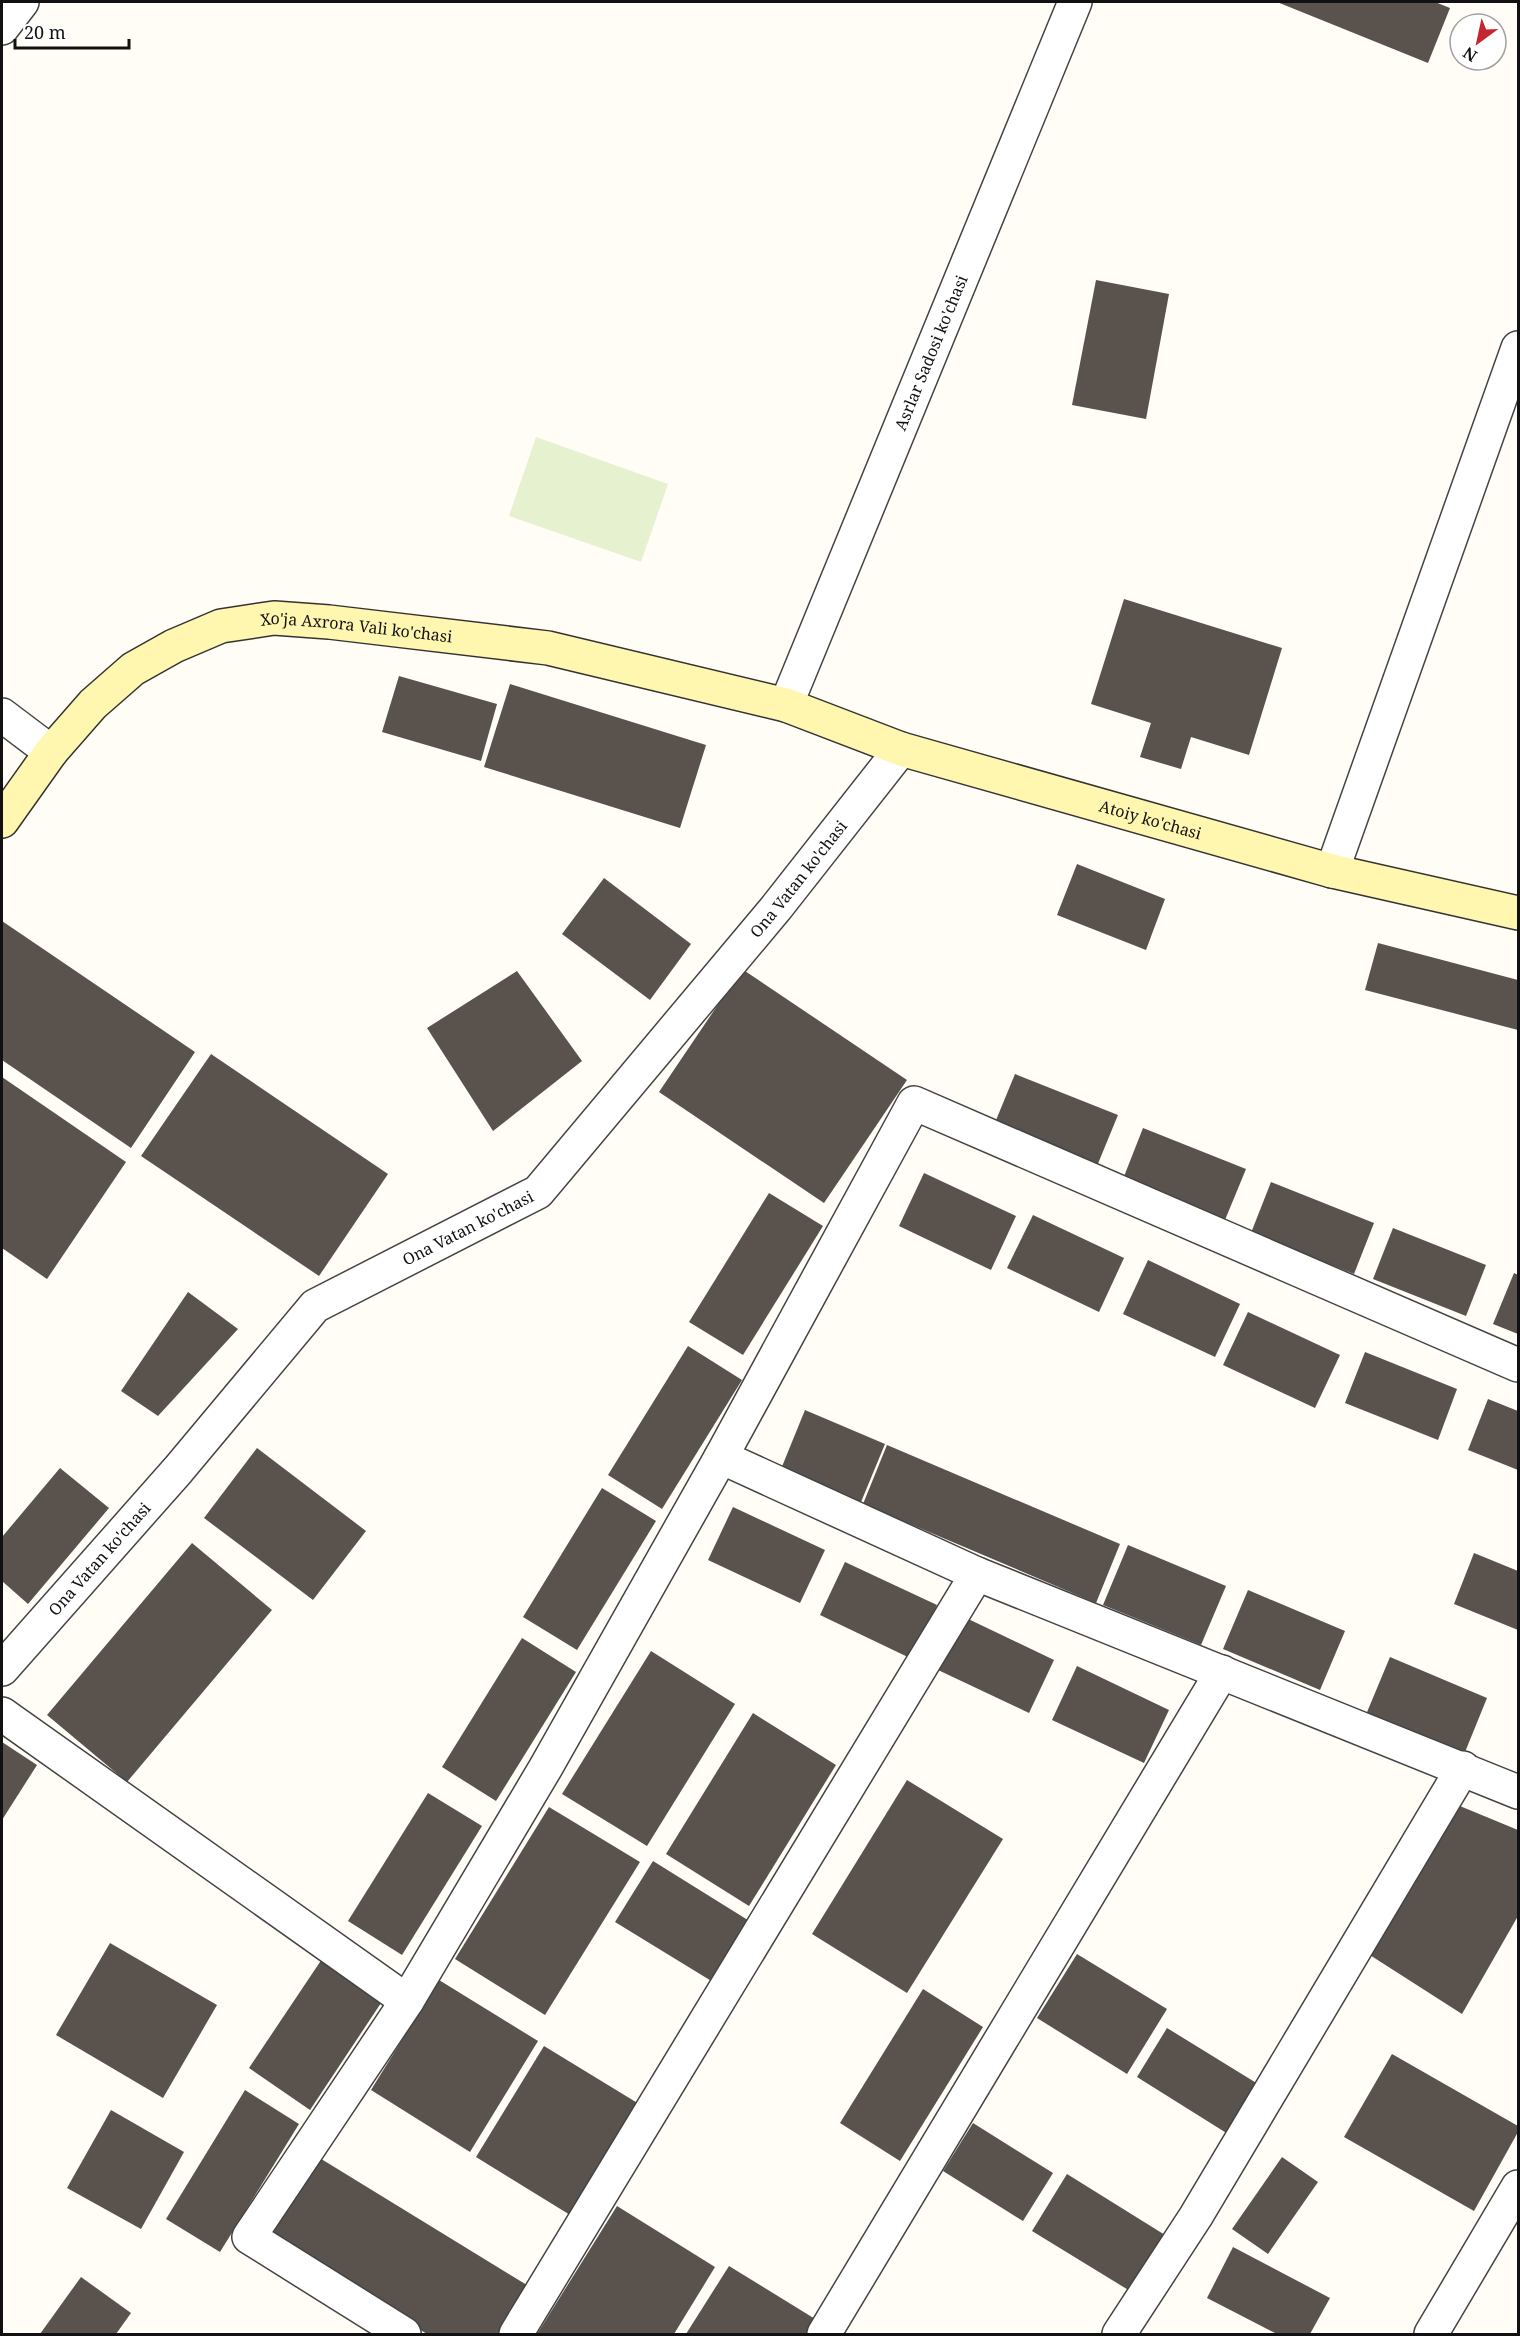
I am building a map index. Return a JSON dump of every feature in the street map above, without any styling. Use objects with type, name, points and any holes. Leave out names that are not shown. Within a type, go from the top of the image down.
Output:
[{"type":"street","points":[[2,28],[22,2]]},
{"type":"street","name":"Asrlar Sadosi ko'chasi","points":[[786,705],[1076,2]]},
{"type":"street","points":[[1332,871],[1518,348]]},
{"type":"street","name":"Xo'ja Axrora Vali ko'chasi","points":[[2,821],[51,752],[93,704],[133,669],[174,646],[221,626],[274,618],[329,622],[548,648],[786,705]]},
{"type":"street","name":"Atoiy ko'chasi","points":[[786,705],[901,749],[1332,871],[1518,913]]},
{"type":"street","points":[[2,715],[51,752]]},
{"type":"street","name":"Ona Vatan ko'chasi","points":[[2,1669],[178,1470],[315,1306],[538,1192],[777,908],[901,749]]},
{"type":"street","points":[[404,2334],[249,2237],[407,2001],[546,1767],[721,1456],[914,1104],[1518,1365]]},
{"type":"street","points":[[721,1456],[977,1574],[1518,1792]]},
{"type":"street","points":[[516,2334],[977,1574]]},
{"type":"street","points":[[824,2334],[1222,1672]]},
{"type":"street","points":[[2,1714],[407,2001]]},
{"type":"street","points":[[1119,2334],[1196,2216],[1463,1768]]},
{"type":"street","points":[[1431,2334],[1518,2187]]},
{"type":"green space","points":[[536,437],[668,484],[641,562],[509,516]]},
{"type":"building","points":[[1277,2],[1435,2],[1450,8],[1428,63]]},
{"type":"building","points":[[1096,280],[1169,294],[1146,419],[1072,405]]},
{"type":"building","points":[[1124,599],[1282,648],[1249,755],[1191,737],[1181,769],[1140,757],[1151,723],[1091,704]]},
{"type":"building","points":[[399,676],[497,704],[481,761],[382,732]]},
{"type":"building","points":[[510,684],[706,745],[680,828],[484,767]]},
{"type":"building","points":[[1077,864],[1165,899],[1146,950],[1057,915]]},
{"type":"building","points":[[604,878],[691,944],[650,1000],[562,934]]},
{"type":"building","points":[[2,921],[195,1052],[131,1148],[2,1060]]},
{"type":"building","points":[[1378,943],[1518,980],[1518,1030],[1365,990]]},
{"type":"building","points":[[742,969],[907,1080],[824,1203],[659,1092]]},
{"type":"building","points":[[517,971],[582,1061],[493,1131],[427,1028]]},
{"type":"building","points":[[211,1054],[388,1174],[319,1276],[141,1156]]},
{"type":"building","points":[[1015,1074],[1118,1115],[1097,1166],[994,1125]]},
{"type":"building","points":[[2,1077],[126,1162],[47,1279],[2,1248]]},
{"type":"building","points":[[1143,1128],[1246,1169],[1225,1220],[1123,1179]]},
{"type":"building","points":[[924,1173],[1016,1216],[991,1270],[899,1226]]},
{"type":"building","points":[[1271,1182],[1374,1223],[1354,1274],[1251,1233]]},
{"type":"building","points":[[769,1193],[823,1226],[743,1355],[689,1322]]},
{"type":"building","points":[[1033,1215],[1124,1258],[1099,1312],[1007,1268]]},
{"type":"building","points":[[1393,1228],[1486,1265],[1466,1316],[1373,1279]]},
{"type":"building","points":[[1148,1260],[1240,1304],[1215,1357],[1123,1314]]},
{"type":"building","points":[[1514,1273],[1518,1275],[1518,1334],[1493,1324]]},
{"type":"building","points":[[188,1292],[238,1329],[158,1416],[121,1391]]},
{"type":"building","points":[[1248,1312],[1340,1355],[1315,1408],[1223,1365]]},
{"type":"building","points":[[688,1346],[742,1380],[662,1509],[608,1475]]},
{"type":"building","points":[[1365,1352],[1457,1389],[1438,1440],[1345,1403]]},
{"type":"building","points":[[1488,1399],[1518,1411],[1518,1470],[1468,1450]]},
{"type":"building","points":[[805,1410],[885,1444],[861,1502],[781,1469]]},
{"type":"building","points":[[887,1445],[1120,1544],[1096,1603],[863,1504]]},
{"type":"building","points":[[257,1448],[366,1531],[313,1600],[204,1518]]},
{"type":"building","points":[[60,1468],[109,1508],[28,1604],[2,1581],[2,1537]]},
{"type":"building","points":[[602,1488],[656,1521],[577,1650],[523,1617]]},
{"type":"building","points":[[733,1507],[825,1550],[800,1603],[708,1560]]},
{"type":"building","points":[[192,1543],[272,1610],[127,1782],[47,1715]]},
{"type":"building","points":[[1128,1545],[1226,1586],[1201,1645],[1103,1605]]},
{"type":"building","points":[[1474,1553],[1518,1571],[1518,1630],[1454,1604]]},
{"type":"building","points":[[845,1562],[937,1605],[912,1659],[820,1615]]},
{"type":"building","points":[[1248,1590],[1345,1631],[1320,1690],[1223,1649]]},
{"type":"building","points":[[962,1616],[1054,1660],[1029,1713],[938,1670]]},
{"type":"building","points":[[522,1638],[576,1672],[496,1801],[442,1767]]},
{"type":"building","points":[[651,1651],[735,1704],[647,1846],[562,1794]]},
{"type":"building","points":[[1390,1657],[1487,1698],[1463,1757],[1365,1717]]},
{"type":"building","points":[[1077,1666],[1169,1710],[1144,1763],[1052,1720]]},
{"type":"building","points":[[753,1713],[836,1765],[749,1906],[666,1854]]},
{"type":"building","points":[[2,1742],[37,1765],[2,1820]]},
{"type":"building","points":[[907,1780],[1003,1839],[907,1993],[812,1934]]},
{"type":"building","points":[[428,1793],[482,1826],[402,1955],[348,1921]]},
{"type":"building","points":[[1455,1804],[1518,1830],[1518,1916],[1462,2014],[1362,1950]]},
{"type":"building","points":[[549,1807],[640,1862],[545,2015],[455,1959]]},
{"type":"building","points":[[653,1861],[751,1922],[713,1982],[615,1922]]},
{"type":"building","points":[[110,1943],[217,2005],[163,2098],[56,2035]]},
{"type":"building","points":[[326,1953],[387,1994],[310,2110],[249,2068]]},
{"type":"building","points":[[1077,1954],[1167,2009],[1127,2074],[1037,2018]]},
{"type":"building","points":[[439,1980],[538,2041],[470,2152],[371,2090]]},
{"type":"building","points":[[923,1989],[983,2027],[900,2161],[840,2123]]},
{"type":"building","points":[[1167,2028],[1258,2084],[1228,2134],[1137,2077]]},
{"type":"building","points":[[544,2046],[644,2107],[575,2218],[476,2157]]},
{"type":"building","points":[[1392,2054],[1518,2126],[1518,2132],[1474,2211],[1344,2137]]},
{"type":"building","points":[[245,2090],[299,2124],[220,2252],[166,2219]]},
{"type":"building","points":[[111,2110],[184,2152],[141,2229],[67,2188]]},
{"type":"building","points":[[973,2123],[1053,2173],[1023,2221],[943,2171]]},
{"type":"building","points":[[318,2157],[535,2290],[507,2334],[427,2334],[269,2237]]},
{"type":"building","points":[[1282,2157],[1318,2182],[1268,2254],[1232,2229]]},
{"type":"building","points":[[1067,2174],[1165,2235],[1130,2291],[1032,2231]]},
{"type":"building","points":[[617,2206],[715,2267],[674,2334],[537,2334]]},
{"type":"building","points":[[1233,2247],[1330,2298],[1310,2334],[1277,2334],[1207,2298]]},
{"type":"building","points":[[729,2266],[820,2322],[813,2334],[686,2334]]},
{"type":"building","points":[[81,2277],[131,2313],[116,2334],[40,2334]]}]
